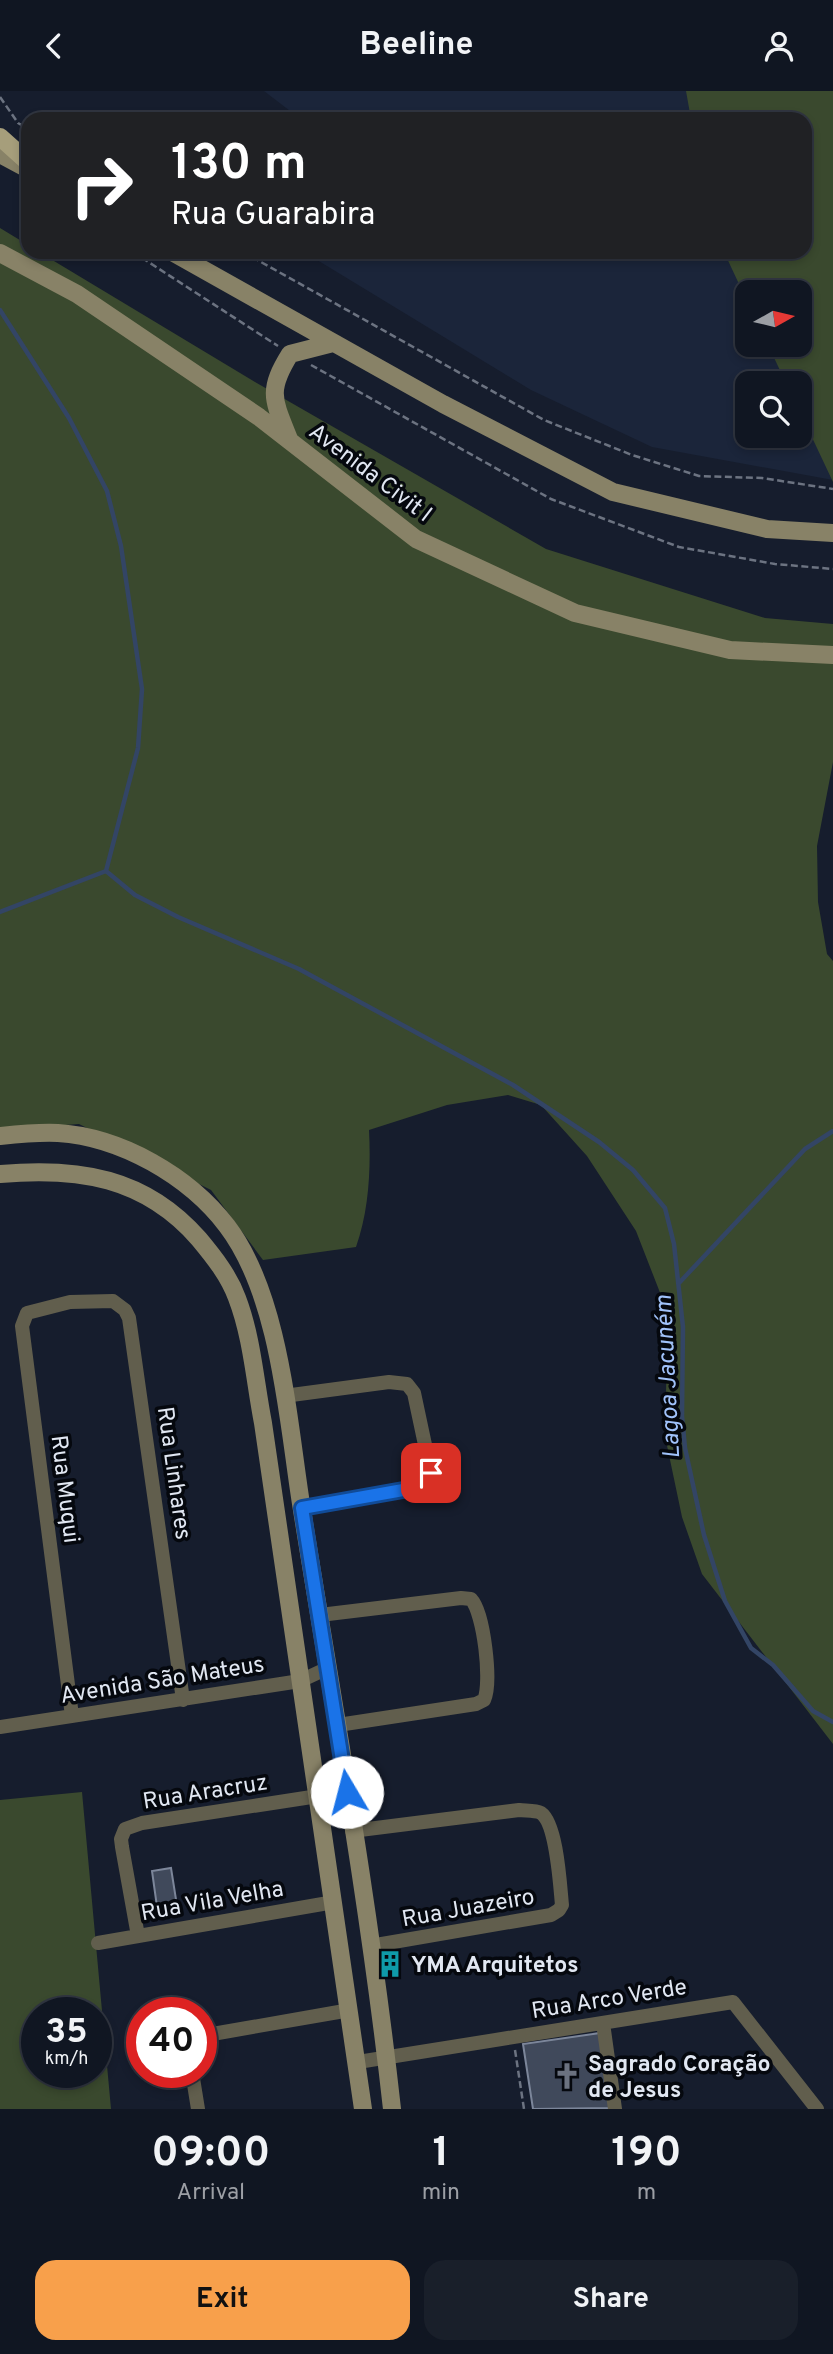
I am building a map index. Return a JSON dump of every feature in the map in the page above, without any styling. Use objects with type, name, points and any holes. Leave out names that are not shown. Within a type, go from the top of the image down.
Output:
[{"type":"main road","points":[[0,137],[21,156]]},
{"type":"street","points":[[0,153],[21,165]]},
{"type":"street","name":"Avenida Civit I","points":[[0,253],[77,294],[259,417],[416,539],[575,613],[730,650],[833,655]]},
{"type":"street","points":[[184,259],[443,404],[613,492],[767,529],[833,533]]},
{"type":"street","points":[[290,441],[277,409],[274,382],[290,353],[333,343]]},
{"type":"street","points":[[0,1136],[58,1133],[114,1146],[181,1181],[205,1201],[228,1227],[251,1265],[264,1303],[284,1396],[338,1725],[392,2109]]},
{"type":"street","points":[[0,1174],[79,1174],[130,1187],[157,1201],[186,1224],[199,1239],[222,1270],[237,1297],[247,1332],[273,1490],[363,2109]]},
{"type":"street","name":"Rua Linhares","points":[[70,1303],[113,1301],[125,1310],[129,1318],[183,1700]]},
{"type":"street","name":"Rua Muqui","points":[[70,1303],[27,1313],[22,1326],[72,1716]]},
{"type":"street","points":[[284,1396],[400,1382],[407,1384],[414,1393],[423,1426],[431,1473],[424,1485],[302,1508]]},
{"type":"street","points":[[273,1490],[299,1488]]},
{"type":"street","points":[[320,1615],[467,1598],[474,1602],[479,1613],[488,1683],[486,1697],[481,1702],[338,1725]]},
{"type":"street","name":"Avenida São Mateus","points":[[0,1727],[300,1681],[328,1668]]},
{"type":"street","name":"Rua Aracruz","points":[[138,1936],[121,1839],[125,1829],[142,1823],[318,1796]]},
{"type":"street","name":"Rua Juazeiro","points":[[352,1831],[519,1810],[532,1811],[540,1813],[546,1819],[558,1856],[562,1905],[551,1915],[370,1946]]},
{"type":"street","name":"Rua Vila Velha","points":[[99,1943],[334,1902]]},
{"type":"street","name":"Rua Arco Verde","points":[[358,2062],[733,2002],[817,2109]]},
{"type":"street","points":[[217,2033],[350,2010]]},
{"type":"street","points":[[603,2023],[615,2109]]},
{"type":"street","points":[[195,2088],[198,2109]]},
{"type":"path","points":[[0,97],[21,125]]},
{"type":"path","points":[[143,259],[290,353],[551,499],[679,547],[775,564],[833,569]]},
{"type":"path","points":[[256,259],[544,420],[632,455],[699,476],[762,478],[833,489]]},
{"type":"path","points":[[515,2045],[524,2109]]},
{"type":"shaded area","points":[[264,91],[696,91],[703,112],[291,112]]},
{"type":"shaded area","points":[[316,259],[730,259],[740,280],[735,280],[735,357],[778,357],[785,371],[735,371],[735,448],[812,448],[812,429],[833,480],[652,447],[531,390]]},
{"type":"green space","points":[[686,91],[833,91],[833,482],[812,437],[812,371],[780,371],[774,357],[812,357],[812,280],[737,280],[727,259],[812,259],[812,112],[690,112]]},
{"type":"green space","points":[[0,228],[21,241],[21,259],[51,259],[255,382],[546,549],[765,618],[833,624],[833,762],[817,846],[818,902],[827,954],[833,961],[833,1744],[702,1574],[682,1517],[665,1436],[667,1350],[673,1326],[636,1231],[587,1156],[541,1105],[508,1095],[447,1105],[369,1130],[368,1189],[364,1219],[356,1247],[263,1260],[211,1190],[79,1124],[0,1130]]},
{"type":"green space","points":[[82,1792],[101,1997],[21,1997],[21,2088],[109,2088],[111,2109],[0,2109],[0,1800]]},
{"type":"building","points":[[171,1868],[178,1912],[158,1914],[152,1871]]},
{"type":"building","name":"YMA Arquitetos","points":[[395,1952],[398,1974],[384,1976],[381,1954]]},
{"type":"building","name":"Sagrado Coração de Jesus","points":[[600,2033],[611,2108],[533,2109],[523,2044]]},
{"type":"waterway","points":[[0,310],[69,418],[107,491],[121,546],[142,689],[138,748],[106,871]]},
{"type":"waterway","points":[[106,871],[135,895],[178,917],[299,969],[513,1085],[599,1142],[633,1170],[665,1208],[674,1244],[683,1327],[682,1416],[685,1448],[704,1535],[725,1601],[751,1648],[773,1665],[813,1711],[833,1722]]},
{"type":"waterway","points":[[0,912],[106,871]]},
{"type":"waterway","name":"Lagoa Jacuném","points":[[679,1283],[805,1149],[833,1131]]},
{"type":"place","name":"YMA Arquitetos","points":[[390,1964]]},
{"type":"place","name":"Sagrado Coração de Jesus","points":[[567,2076]]},
{"type":"route","points":[[347,1792],[302,1508],[420,1487],[428,1482],[431,1473]]}]
